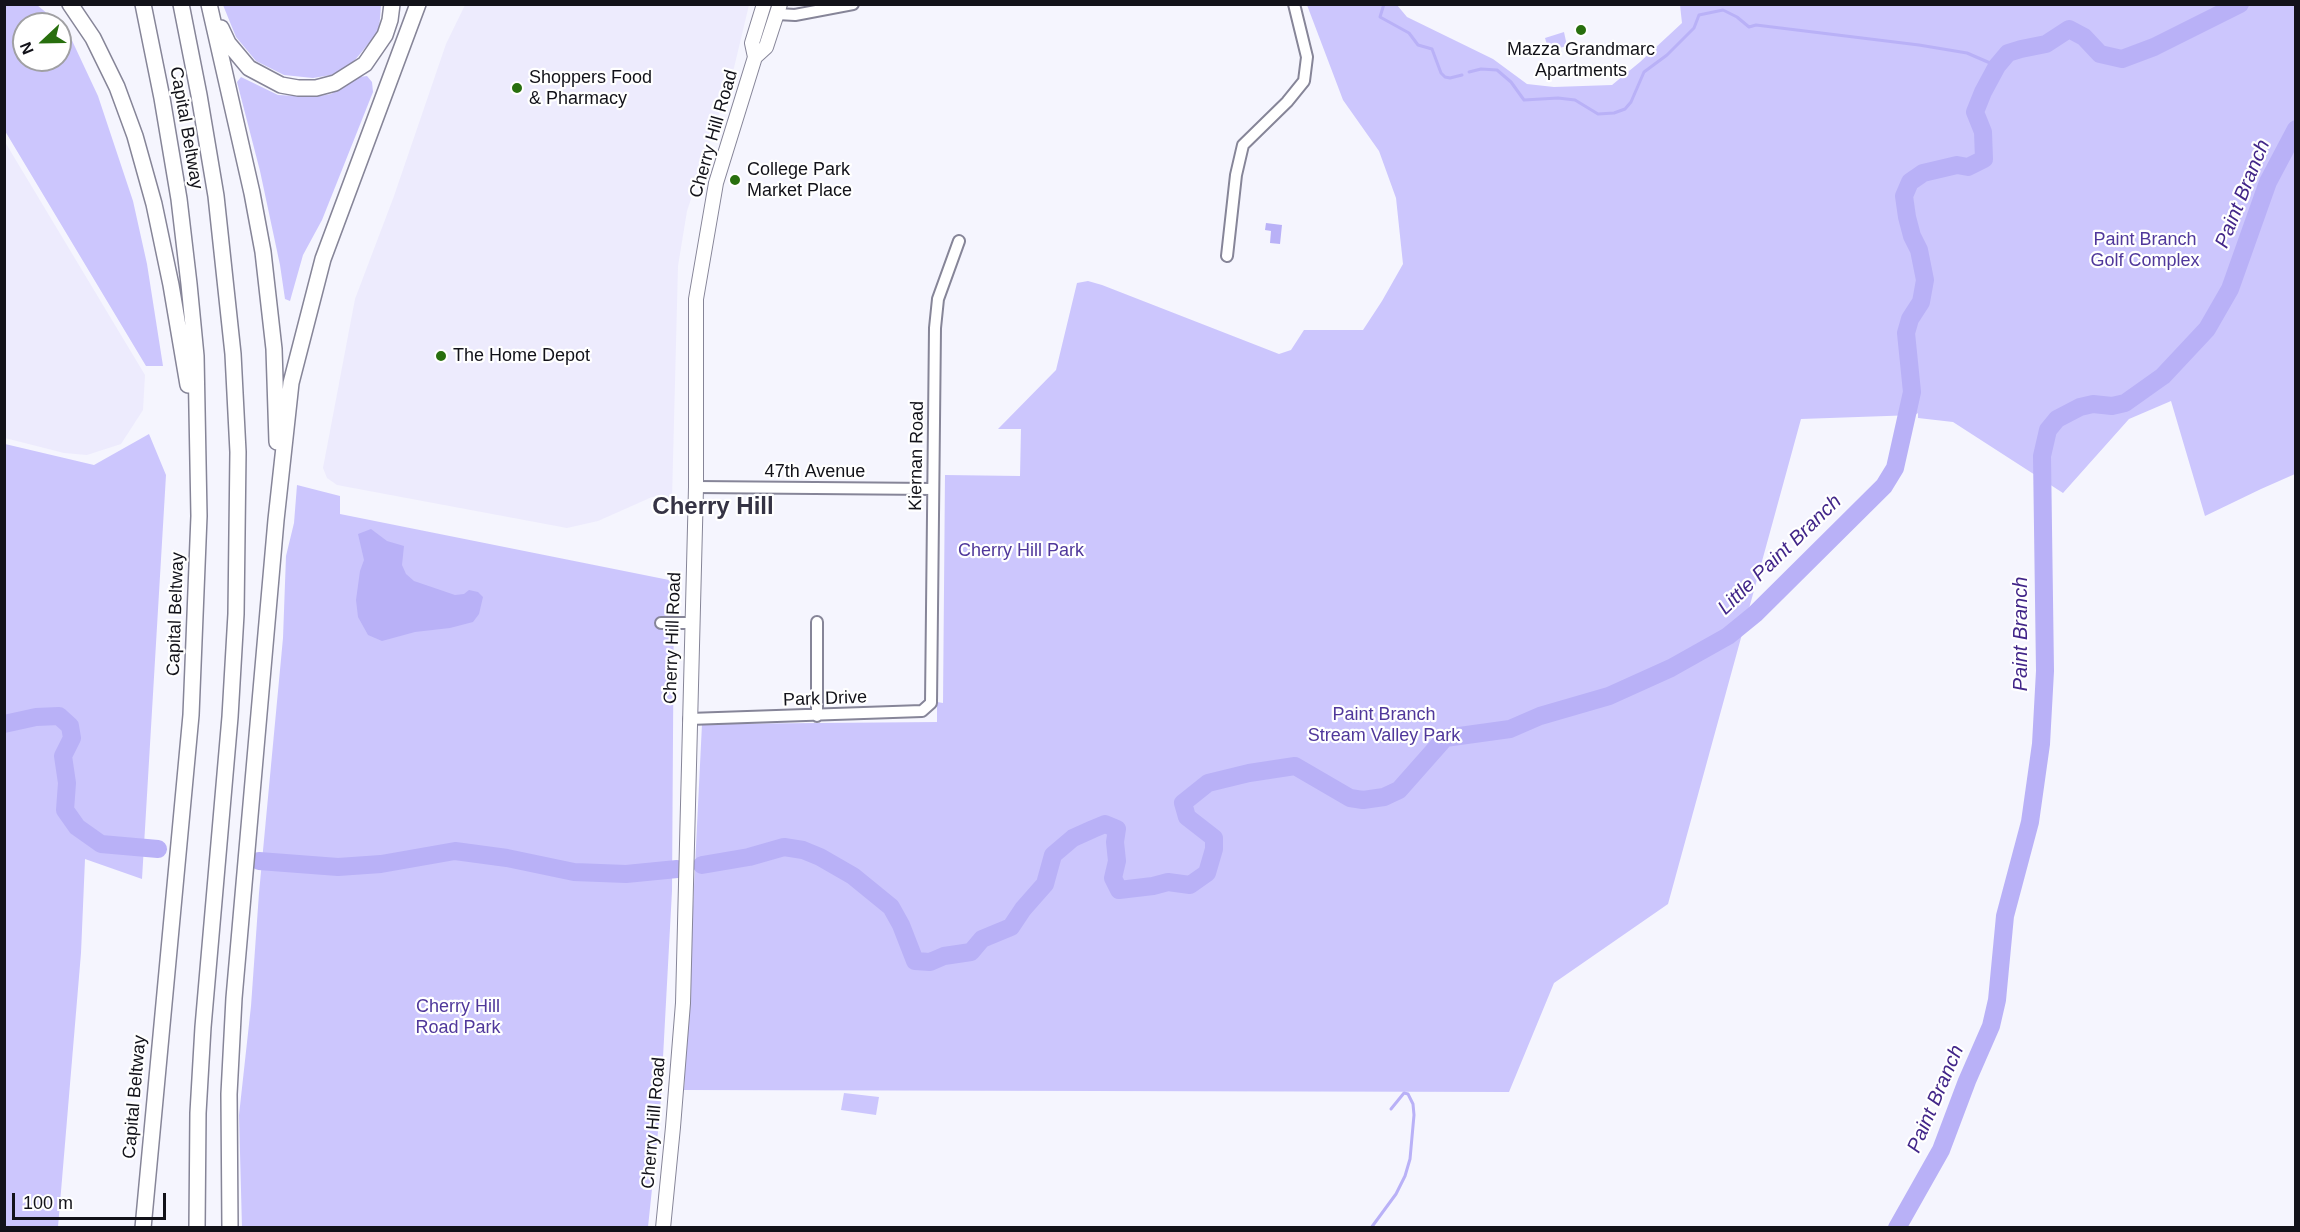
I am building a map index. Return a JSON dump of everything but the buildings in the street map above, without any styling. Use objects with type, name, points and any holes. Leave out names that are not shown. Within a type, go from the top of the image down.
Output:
[{"type":"highway","points":[[70,4],[93,38],[103,58],[117,87],[135,136],[154,204],[171,285],[184,356],[198,457]]},
{"type":"highway","name":"Capital Beltway","points":[[143,4],[164,110],[187,263],[196,356],[198,457],[197,602],[191,715],[143,1227]]},
{"type":"highway","name":"Capital Beltway","points":[[181,4],[216,196],[233,354],[238,452],[236,614],[230,717],[203,1027],[198,1113],[197,1227]]},
{"type":"highway","points":[[208,4],[252,193],[270,301],[276,396],[276,520]]},
{"type":"highway","points":[[213,4],[228,43],[249,68],[281,85],[316,88],[335,83],[365,64],[385,35],[392,4]]},
{"type":"highway","points":[[230,1227],[229,1094],[234,1009],[276,520],[291,383],[327,248],[418,4]]},
{"type":"main road","name":"Cherry Hill Road","points":[[663,1227],[682,1003],[687,868],[696,487],[696,299],[700,266],[720,166],[755,57],[752,42],[764,4]]},
{"type":"main road","name":"Cherry Hill Road","points":[[755,57],[766,47],[779,9]]},
{"type":"street","points":[[779,9],[795,15],[853,4]]},
{"type":"street","points":[[1227,256],[1236,175],[1243,145],[1287,102],[1304,81],[1307,57],[1294,4]]},
{"type":"street","name":"Kiernan Road","points":[[932,675],[935,328],[938,299],[959,241]]},
{"type":"street","name":"47th Avenue","points":[[696,487],[933,489]]},
{"type":"street","points":[[661,623],[693,622]]},
{"type":"street","points":[[818,622],[818,717]]},
{"type":"street","name":"Park Drive","points":[[689,719],[818,717],[922,711],[931,702],[932,675]]},
{"type":"shaded area","points":[[465,5],[749,5],[733,72],[687,211],[678,266],[672,499],[652,497],[598,521],[567,528],[337,485],[327,478],[323,468],[355,299],[394,196],[446,44]]},
{"type":"shaded area","points":[[5,142],[145,375],[143,410],[121,444],[87,455],[64,453],[5,438]]},
{"type":"shaded area","points":[[1266,223],[1282,225],[1280,244],[1270,243],[1271,231],[1265,230]]},
{"type":"shaded area","points":[[371,529],[387,541],[404,546],[402,565],[406,574],[414,581],[455,595],[464,594],[469,590],[478,592],[483,597],[479,614],[473,622],[450,628],[415,632],[382,641],[368,635],[358,617],[356,600],[364,560],[358,534]]},
{"type":"green space","points":[[5,4],[37,5],[45,12],[12,12],[12,72],[72,72],[72,41],[98,96],[133,201],[147,264],[163,366],[146,366],[5,131]]},
{"type":"green space","points":[[223,5],[381,5],[379,31],[350,66],[331,75],[313,78],[284,75],[256,61],[236,37]]},
{"type":"green space","name":"Paint Branch Stream Valley Park","points":[[1307,5],[1397,5],[1407,17],[1493,59],[1527,84],[1554,87],[1612,85],[1682,23],[1680,5],[2295,5],[2295,474],[2205,516],[2171,401],[2129,419],[2063,493],[1953,422],[1918,418],[1918,413],[1915,415],[1801,419],[1668,904],[1554,983],[1509,1092],[684,1090],[702,724],[937,722],[937,702],[943,703],[945,475],[1020,476],[1021,429],[998,429],[1056,370],[1077,283],[1088,281],[1102,285],[1279,354],[1291,350],[1304,330],[1363,330],[1382,301],[1403,264],[1396,198],[1379,151],[1343,100]]},
{"type":"green space","points":[[1564,32],[1567,46],[1548,48],[1545,38]]},
{"type":"green space","points":[[367,76],[372,82],[373,92],[322,220],[303,255],[290,301],[285,299],[260,171],[237,82],[241,77],[278,95],[314,97],[331,94],[359,77]]},
{"type":"green space","points":[[149,434],[166,475],[142,879],[85,859],[81,953],[58,1227],[5,1227],[5,444],[94,465]]},
{"type":"green space","name":"Cherry Hill Road Park","points":[[297,485],[340,496],[340,514],[674,581],[672,891],[660,1113],[648,1227],[242,1228],[239,1115],[251,1006],[259,893],[283,638],[286,556],[294,523]]},
{"type":"green space","points":[[844,1093],[879,1097],[876,1115],[841,1110]]},
{"type":"waterway","points":[[1384,4],[1380,17],[1409,33],[1418,45],[1432,49],[1441,73],[1445,77],[1462,75]]},
{"type":"waterway","name":"Little Paint Branch","points":[[702,865],[749,857],[784,847],[803,850],[820,857],[853,876],[891,907],[901,925],[915,961],[930,962],[944,956],[971,952],[982,939],[1011,927],[1045,884],[1053,855],[1073,838],[1105,824],[1117,829],[1115,842],[1117,861],[1113,878],[1119,890],[1168,882],[1190,885],[1207,873],[1214,849],[1214,838],[1187,817],[1183,803],[1208,783],[1249,773],[1295,766],[1350,798],[1363,800],[1384,797],[1399,790],[1445,738],[1510,729],[1540,716],[1609,696],[1671,668],[1728,636],[1755,614],[1884,486],[1895,468],[1912,392],[1906,333],[1910,319],[1921,302],[1925,280],[1919,250],[1907,217],[1904,196],[1910,182],[1923,173],[1957,165],[1968,167],[1984,159],[1983,132],[1975,112],[1997,66],[2008,53],[2046,44],[2069,29],[2084,37],[2100,54],[2122,59],[2154,47],[2240,4]]},
{"type":"waterway","points":[[1469,72],[1481,69],[1497,70],[1511,82],[1524,100],[1558,98],[1575,100],[1598,114],[1614,113],[1625,109],[1631,102],[1644,72],[1667,55],[1694,28],[1699,15],[1723,10],[1737,17],[1749,27],[1756,25],[1919,45],[1967,53],[1997,66]]},
{"type":"waterway","name":"Paint Branch","points":[[1897,1228],[1941,1150],[1991,1026],[1997,1000],[2005,916],[2030,822],[2041,744],[2045,671],[2042,456],[2048,430],[2057,419],[2080,407],[2093,404],[2112,406],[2125,403],[2163,376],[2207,329],[2230,289],[2268,182],[2296,129]]},
{"type":"waterway","name":"Little Paint Branch","points":[[4,724],[36,717],[59,716],[70,726],[72,738],[63,756],[67,783],[65,810],[77,827],[101,844],[158,849]]},
{"type":"waterway","name":"Little Paint Branch","points":[[259,861],[338,867],[381,864],[455,851],[507,858],[574,872],[626,874],[677,869]]},
{"type":"waterway","points":[[1371,1228],[1396,1194],[1410,1159],[1414,1115],[1413,1104],[1408,1094],[1404,1093],[1391,1109]]},
{"type":"place","name":"Mazza Grandmarc Apartments","points":[[1581,30]]},
{"type":"place","name":"Shoppers Food & Pharmacy","points":[[517,88]]},
{"type":"place","name":"College Park Market Place","points":[[735,180]]},
{"type":"place","name":"The Home Depot","points":[[441,356]]},
{"type":"district","name":"Cherry Hill","points":[[713,507]]},
{"type":"park label","name":"Paint Branch Golf Complex","points":[[2145,250]]},
{"type":"park label","name":"Cherry Hill Park","points":[[1021,551]]}]
